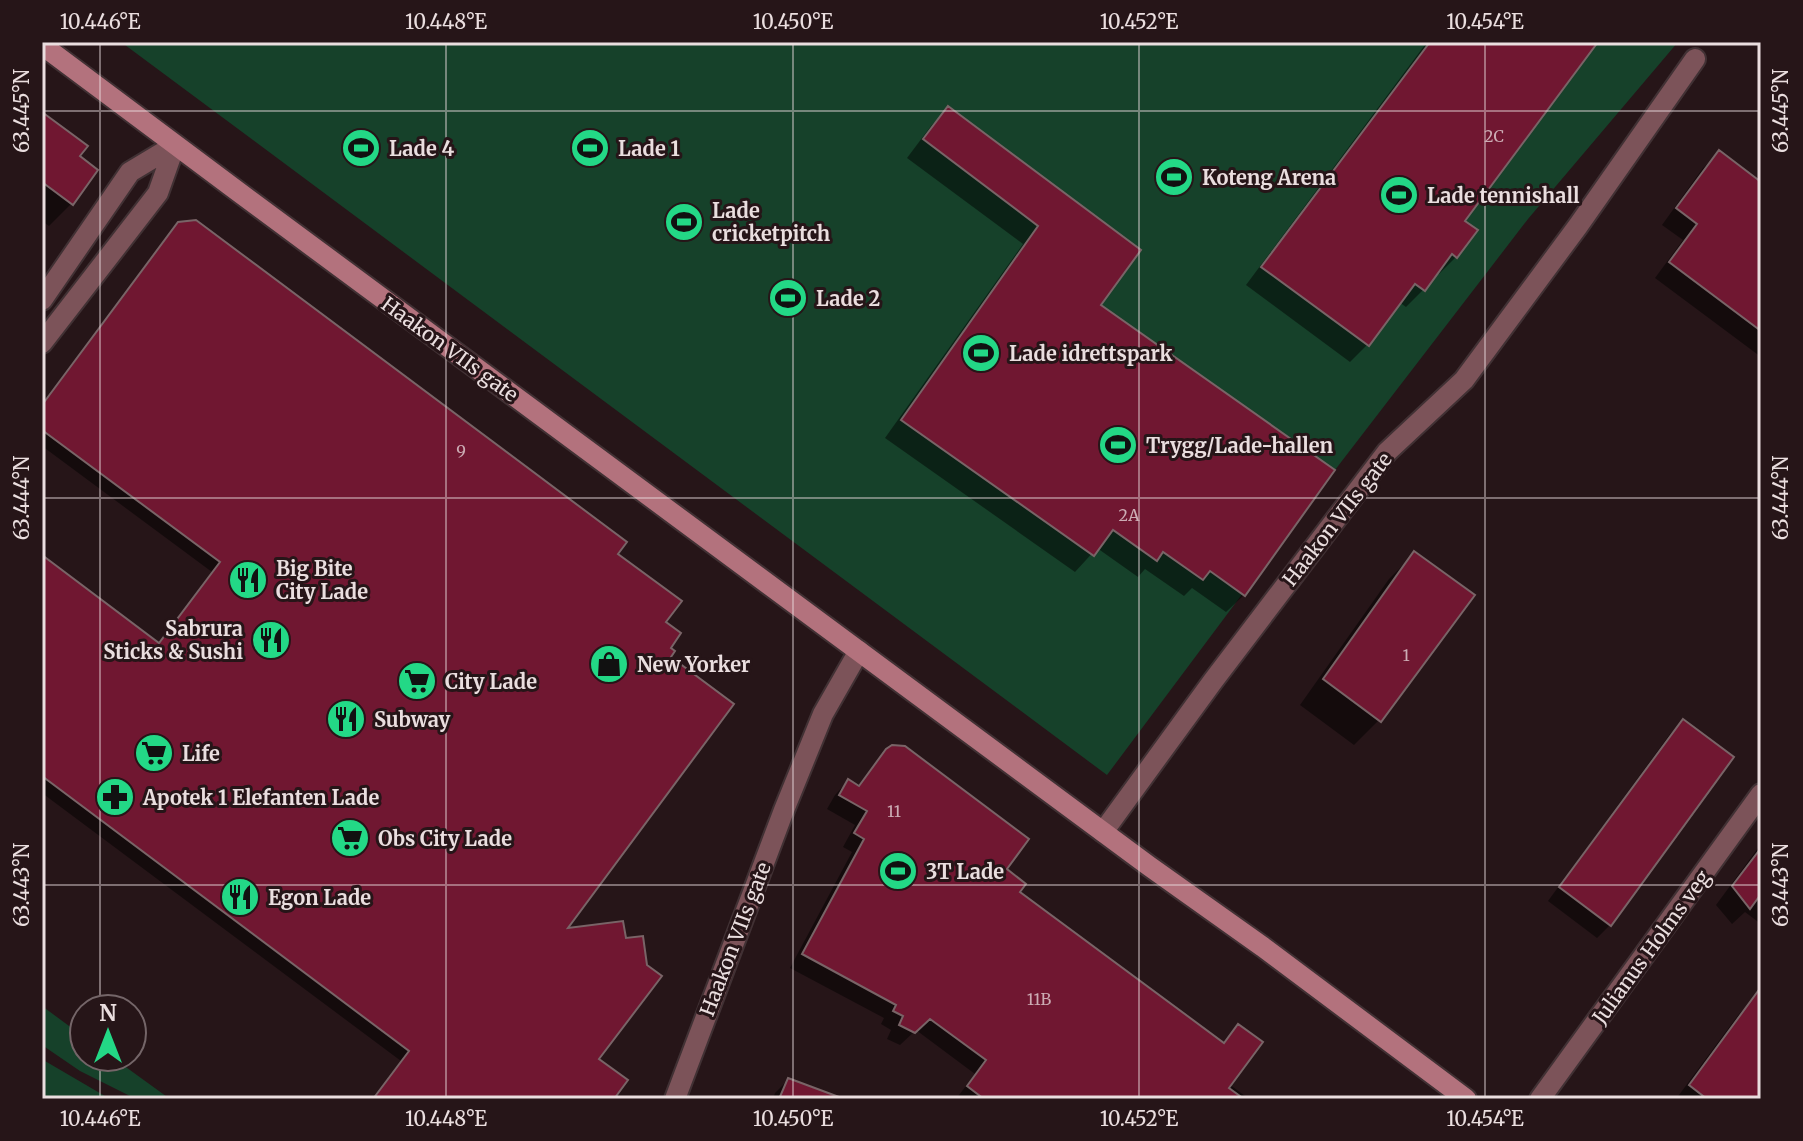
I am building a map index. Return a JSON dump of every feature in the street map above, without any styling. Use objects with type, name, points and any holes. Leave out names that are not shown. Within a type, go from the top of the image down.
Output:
[{"type":"main road","name":"Haakon VIIs gate","points":[[42,45],[1466,1099]]},
{"type":"street","name":"Haakon VIIs gate","points":[[1103,832],[1387,452],[1464,380],[1578,226],[1695,59]]},
{"type":"street","points":[[42,300],[130,172],[175,145]]},
{"type":"street","points":[[42,343],[158,193],[175,145]]},
{"type":"street","name":"Haakon VIIs gate","points":[[675,1099],[818,726],[859,651]]},
{"type":"street","name":"Julianus Holms veg","points":[[1540,1099],[1761,794]]},
{"type":"green space","name":"Lade idrettspark","points":[[121,42],[1678,42],[1528,219],[1107,775]]},
{"type":"green space","points":[[42,1006],[68,1025],[68,1063],[42,1045]]},
{"type":"green space","points":[[42,1060],[45,1061],[110,1099],[42,1099]]},
{"type":"green space","points":[[84,1073],[134,1073],[170,1099],[134,1098]]},
{"type":"building","name":"Lade tennishall","points":[[1430,42],[1598,42],[1465,221],[1478,230],[1457,258],[1452,254],[1425,291],[1415,284],[1369,346],[1261,267]]},
{"type":"building","name":"Trygg/Lade-hallen","points":[[948,106],[1141,250],[1101,305],[1335,470],[1245,596],[1210,571],[1203,580],[1163,552],[1157,561],[1113,530],[1094,556],[901,420],[1038,226],[923,139]]},
{"type":"building","points":[[42,112],[88,146],[80,156],[98,170],[73,205],[42,182]]},
{"type":"building","points":[[1719,150],[1761,182],[1761,331],[1669,262],[1697,224],[1676,208]]},
{"type":"building","name":"City Lade","points":[[196,220],[627,542],[618,554],[682,601],[666,622],[681,633],[671,648],[675,651],[671,657],[734,704],[568,928],[623,921],[626,938],[643,936],[647,965],[662,976],[599,1059],[628,1080],[614,1099],[373,1099],[409,1051],[42,776],[42,555],[159,643],[220,562],[42,430],[42,405],[178,222]]},
{"type":"building","points":[[1414,551],[1475,595],[1381,722],[1323,679]]},
{"type":"building","points":[[1683,719],[1734,757],[1611,926],[1559,887]]},
{"type":"building","points":[[892,745],[905,746],[1029,839],[1007,869],[1026,884],[1020,892],[1224,1043],[1238,1024],[1263,1042],[1229,1088],[1244,1099],[984,1099],[967,1086],[986,1060],[930,1019],[915,1033],[899,1025],[903,1016],[893,1011],[896,1005],[802,954],[864,839],[854,833],[867,811],[839,795],[848,779],[859,786]]},
{"type":"building","points":[[1761,848],[1761,894],[1750,909],[1732,886]]},
{"type":"building","points":[[1761,987],[1761,1099],[1707,1099],[1689,1085]]},
{"type":"building","points":[[788,1078],[839,1097],[839,1099],[779,1099]]},
{"type":"place","name":"Lade 4","points":[[361,148]]},
{"type":"place","name":"Lade 1","points":[[590,148]]},
{"type":"place","name":"Koteng Arena","points":[[1174,177]]},
{"type":"place","name":"Lade tennishall","points":[[1399,195]]},
{"type":"place","name":"Lade cricketpitch","points":[[684,222]]},
{"type":"place","name":"Lade 2","points":[[788,298]]},
{"type":"place","name":"Lade idrettspark","points":[[981,353]]},
{"type":"place","name":"Trygg/Lade-hallen","points":[[1118,445]]},
{"type":"place","name":"Big Bite City Lade","points":[[248,580]]},
{"type":"place","name":"Sabrura Sticks & Sushi","points":[[271,640]]},
{"type":"place","name":"New Yorker","points":[[609,664]]},
{"type":"place","name":"City Lade","points":[[417,681]]},
{"type":"place","name":"Subway","points":[[346,719]]},
{"type":"place","name":"Life","points":[[154,753]]},
{"type":"place","name":"Apotek 1 Elefanten Lade","points":[[115,797]]},
{"type":"place","name":"Obs City Lade","points":[[350,838]]},
{"type":"place","name":"3T Lade","points":[[898,871]]},
{"type":"place","name":"Egon Lade","points":[[240,897]]}]
